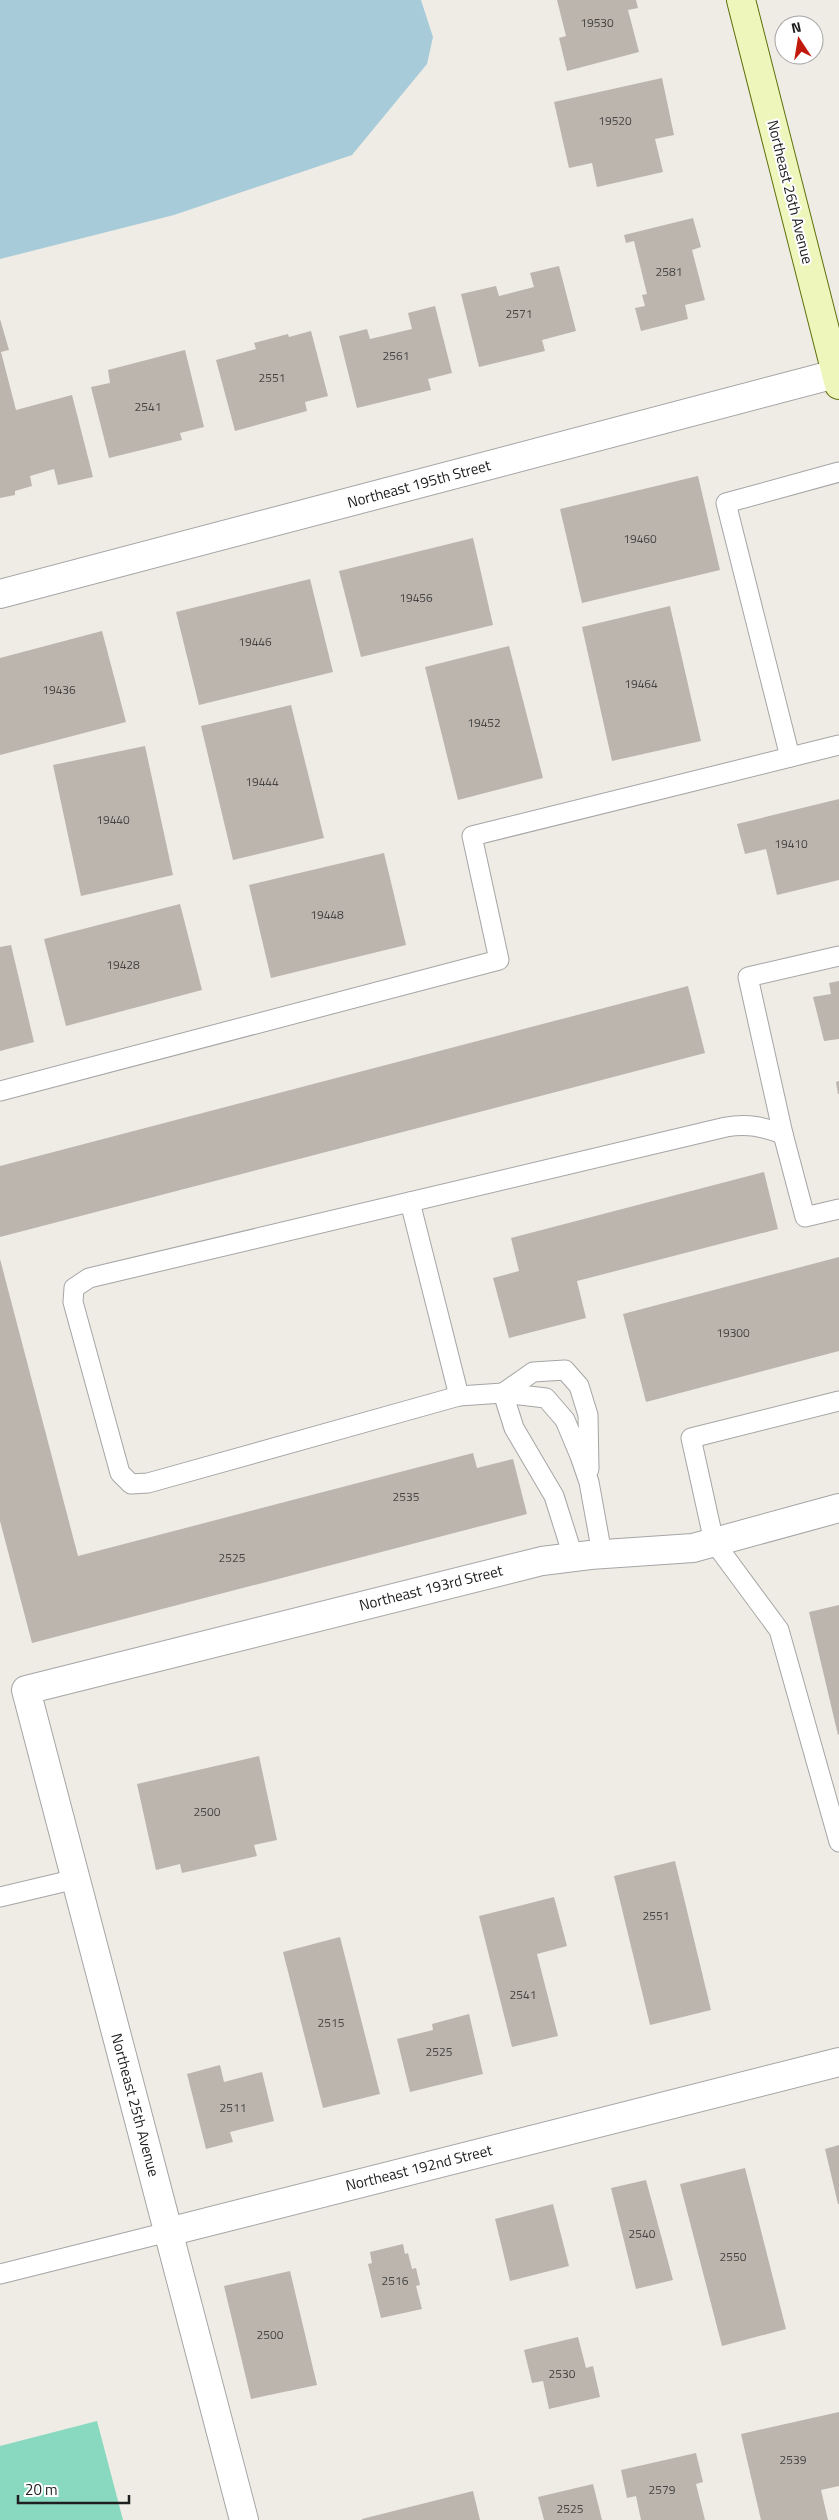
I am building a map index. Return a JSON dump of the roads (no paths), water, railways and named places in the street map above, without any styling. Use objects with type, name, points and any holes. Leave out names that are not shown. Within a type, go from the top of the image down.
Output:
[{"type":"street","name":"Northeast 26th Avenue","points":[[741,0],[838,377]]},
{"type":"street","name":"Northeast 195th Street","points":[[0,594],[838,377]]},
{"type":"street","name":"Northeast 193rd Street","points":[[26,1690],[500,1570],[573,1556],[694,1548],[839,1508]]},
{"type":"street","name":"Northeast 25th Avenue","points":[[26,1690],[244,2520]]},
{"type":"street","name":"Northeast 192nd Street","points":[[168,2232],[839,2062]]},
{"type":"lane","points":[[790,757],[726,503],[839,472]]},
{"type":"lane","points":[[0,1091],[499,960],[472,836],[839,745]]},
{"type":"lane","points":[[839,956],[748,977],[783,1134],[805,1217],[839,1209]]},
{"type":"lane","points":[[589,1482],[564,1420],[546,1398],[503,1392],[458,1396],[148,1483],[131,1484],[120,1473],[73,1302],[74,1288],[89,1278],[726,1127],[742,1124],[756,1125],[783,1134]]},
{"type":"lane","points":[[410,1202],[458,1396]]},
{"type":"lane","points":[[503,1392],[533,1372],[565,1370],[579,1386],[588,1415],[589,1482],[602,1554]]},
{"type":"lane","points":[[503,1392],[514,1428],[554,1496],[573,1556]]},
{"type":"lane","points":[[839,1401],[691,1438],[714,1542],[779,1630],[839,1842]]},
{"type":"lane","points":[[0,1897],[76,1880]]},
{"type":"lane","name":"Northeast 192nd Street","points":[[0,2274],[168,2232]]},
{"type":"water","points":[[0,0],[421,0],[433,37],[427,64],[352,155],[174,215],[0,259]]}]
